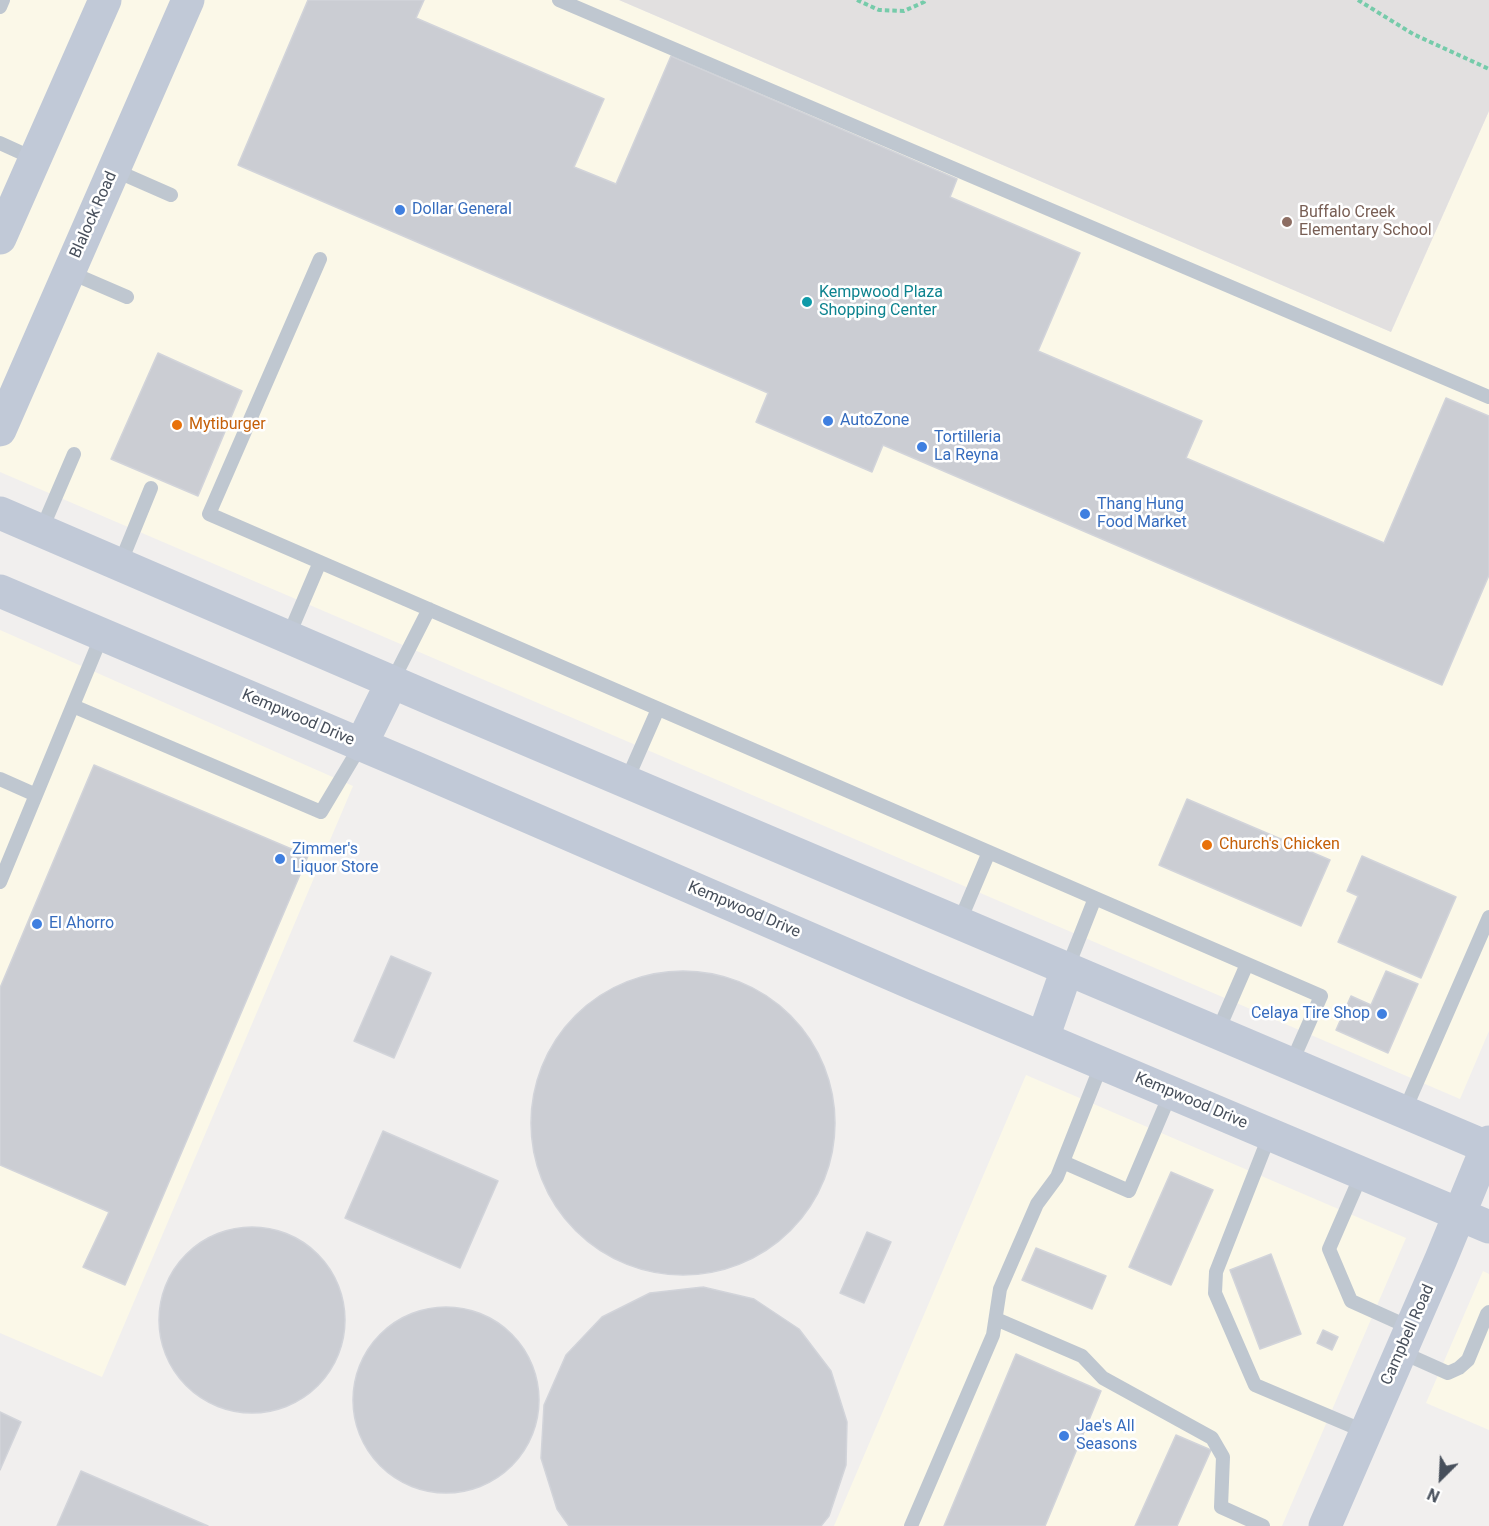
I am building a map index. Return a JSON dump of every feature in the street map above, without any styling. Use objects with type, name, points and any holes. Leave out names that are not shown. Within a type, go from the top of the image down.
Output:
[{"type":"main road","points":[[0,238],[105,0]]},
{"type":"main road","name":"Blalock Road","points":[[0,430],[188,0]]},
{"type":"main road","points":[[0,513],[626,782],[1488,1146]]},
{"type":"main road","name":"Kempwood Drive","points":[[0,591],[914,984],[1489,1227]]},
{"type":"main road","points":[[361,745],[392,682]]},
{"type":"main road","points":[[1043,1038],[1067,969]]},
{"type":"main road","name":"Campbell Road","points":[[1325,1526],[1488,1146]]},
{"type":"lane","points":[[0,7],[3,0]]},
{"type":"lane","points":[[559,0],[1489,397]]},
{"type":"lane","points":[[0,143],[35,159]]},
{"type":"lane","points":[[114,170],[171,195]]},
{"type":"lane","points":[[320,259],[209,514],[1321,996],[1291,1064]]},
{"type":"lane","points":[[69,272],[127,297]]},
{"type":"lane","points":[[41,531],[74,454]]},
{"type":"lane","points":[[119,565],[151,488]]},
{"type":"lane","points":[[288,637],[320,562]]},
{"type":"lane","points":[[392,682],[429,609]]},
{"type":"lane","points":[[0,882],[102,635]]},
{"type":"lane","points":[[73,706],[321,812],[361,745]]},
{"type":"lane","points":[[626,782],[658,709]]},
{"type":"lane","points":[[0,779],[36,795]]},
{"type":"lane","points":[[959,923],[989,852]]},
{"type":"lane","points":[[1067,969],[1095,898]]},
{"type":"lane","points":[[1404,1112],[1483,947],[1489,917]]},
{"type":"lane","points":[[1218,1033],[1246,964]]},
{"type":"lane","points":[[911,1526],[993,1335],[1000,1289],[1037,1203],[1057,1177],[1102,1063]]},
{"type":"lane","points":[[1063,1162],[1129,1191],[1171,1092]]},
{"type":"lane","points":[[1269,1134],[1216,1272],[1215,1293],[1255,1385],[1366,1432]]},
{"type":"lane","points":[[1362,1173],[1329,1249],[1351,1301],[1448,1373],[1459,1368],[1468,1360],[1489,1312]]},
{"type":"lane","points":[[996,1319],[1082,1356],[1103,1378],[1212,1438],[1222,1457],[1221,1507],[1232,1520],[1263,1526]]},
{"type":"path","points":[[857,0],[879,9],[904,11],[925,0]]},
{"type":"path","points":[[1358,0],[1413,34],[1489,69]]},
{"type":"shaded area","points":[[0,0],[619,0],[1391,332],[1489,111],[1489,1031],[1460,1099],[0,472]]},
{"type":"shaded area","name":"Buffalo Creek Elementary School","points":[[619,0],[1489,0],[1489,111],[1391,332]]},
{"type":"shaded area","points":[[0,630],[353,786],[102,1377],[0,1333]]},
{"type":"shaded area","points":[[1026,1075],[1406,1238],[1282,1526],[834,1526]]},
{"type":"shaded area","points":[[1483,1271],[1489,1274],[1489,1430],[1426,1403]]},
{"type":"building","name":"Kempwood Plaza Shopping Center","points":[[308,0],[424,0],[416,18],[604,99],[574,167],[616,184],[671,56],[957,179],[950,197],[1080,253],[1038,351],[1202,421],[1186,458],[1384,543],[1446,398],[1489,416],[1489,575],[1442,685],[883,445],[872,472],[756,422],[768,393],[238,165]]},
{"type":"building","name":"Mytiburger","points":[[158,353],[242,391],[198,496],[111,459]]},
{"type":"building","points":[[94,765],[308,856],[125,1285],[83,1267],[109,1212],[0,1165],[0,988]]},
{"type":"building","points":[[1187,799],[1330,860],[1301,926],[1159,865]]},
{"type":"building","points":[[1362,856],[1456,897],[1421,978],[1338,942],[1358,896],[1347,891]]},
{"type":"building","points":[[391,956],[431,973],[394,1058],[354,1041]]},
{"type":"building","points":[[668,971],[698,971],[727,977],[755,989],[780,1005],[801,1026],[817,1051],[829,1079],[835,1108],[835,1138],[824,1181],[810,1208],[791,1231],[768,1250],[741,1264],[698,1275],[668,1275],[639,1269],[611,1257],[586,1241],[565,1220],[549,1195],[537,1167],[531,1138],[531,1108],[537,1079],[549,1051],[565,1026],[586,1005],[611,989],[639,977]]},
{"type":"building","points":[[1386,971],[1418,984],[1388,1053],[1336,1030],[1351,996],[1371,1005]]},
{"type":"building","points":[[383,1131],[498,1181],[460,1268],[345,1218]]},
{"type":"building","points":[[1171,1172],[1213,1190],[1171,1285],[1129,1267]]},
{"type":"building","points":[[252,1227],[288,1234],[318,1254],[338,1284],[345,1320],[338,1356],[318,1386],[288,1406],[252,1413],[216,1406],[186,1386],[166,1356],[159,1320],[166,1284],[186,1254],[216,1234]]},
{"type":"building","points":[[867,1232],[891,1242],[864,1303],[840,1293]]},
{"type":"building","points":[[1036,1248],[1106,1276],[1092,1309],[1022,1280]]},
{"type":"building","points":[[1271,1254],[1301,1334],[1260,1349],[1230,1270]]},
{"type":"building","points":[[703,1287],[754,1299],[799,1329],[831,1371],[847,1422],[846,1465],[829,1516],[821,1526],[569,1526],[557,1509],[541,1458],[544,1405],[566,1355],[602,1317],[650,1293]]},
{"type":"building","points":[[446,1307],[482,1314],[512,1334],[532,1364],[539,1400],[532,1436],[512,1466],[482,1486],[446,1493],[410,1486],[380,1466],[360,1436],[353,1400],[360,1364],[380,1334],[410,1314]]},
{"type":"building","points":[[1323,1330],[1338,1337],[1332,1350],[1317,1343]]},
{"type":"building","points":[[1016,1354],[1101,1391],[1045,1526],[944,1526]]},
{"type":"building","points":[[0,1412],[21,1422],[0,1470]]},
{"type":"building","points":[[1176,1435],[1211,1450],[1177,1526],[1135,1526]]},
{"type":"building","points":[[81,1471],[208,1526],[57,1526]]},
{"type":"place","name":"Dollar General","points":[[400,210]]},
{"type":"place","name":"Buffalo Creek Elementary School","points":[[1287,222]]},
{"type":"place","name":"Kempwood Plaza Shopping Center","points":[[807,302]]},
{"type":"place","name":"AutoZone","points":[[828,421]]},
{"type":"place","name":"Mytiburger","points":[[177,425]]},
{"type":"place","name":"Tortilleria La Reyna","points":[[922,447]]},
{"type":"place","name":"Thang Hung Food Market","points":[[1085,514]]},
{"type":"place","name":"Church's Chicken","points":[[1207,845]]},
{"type":"place","name":"Zimmer's Liquor Store","points":[[280,859]]},
{"type":"place","name":"El Ahorro","points":[[37,924]]},
{"type":"place","name":"Celaya Tire Shop","points":[[1382,1014]]},
{"type":"place","name":"Jae's All Seasons","points":[[1064,1436]]}]
